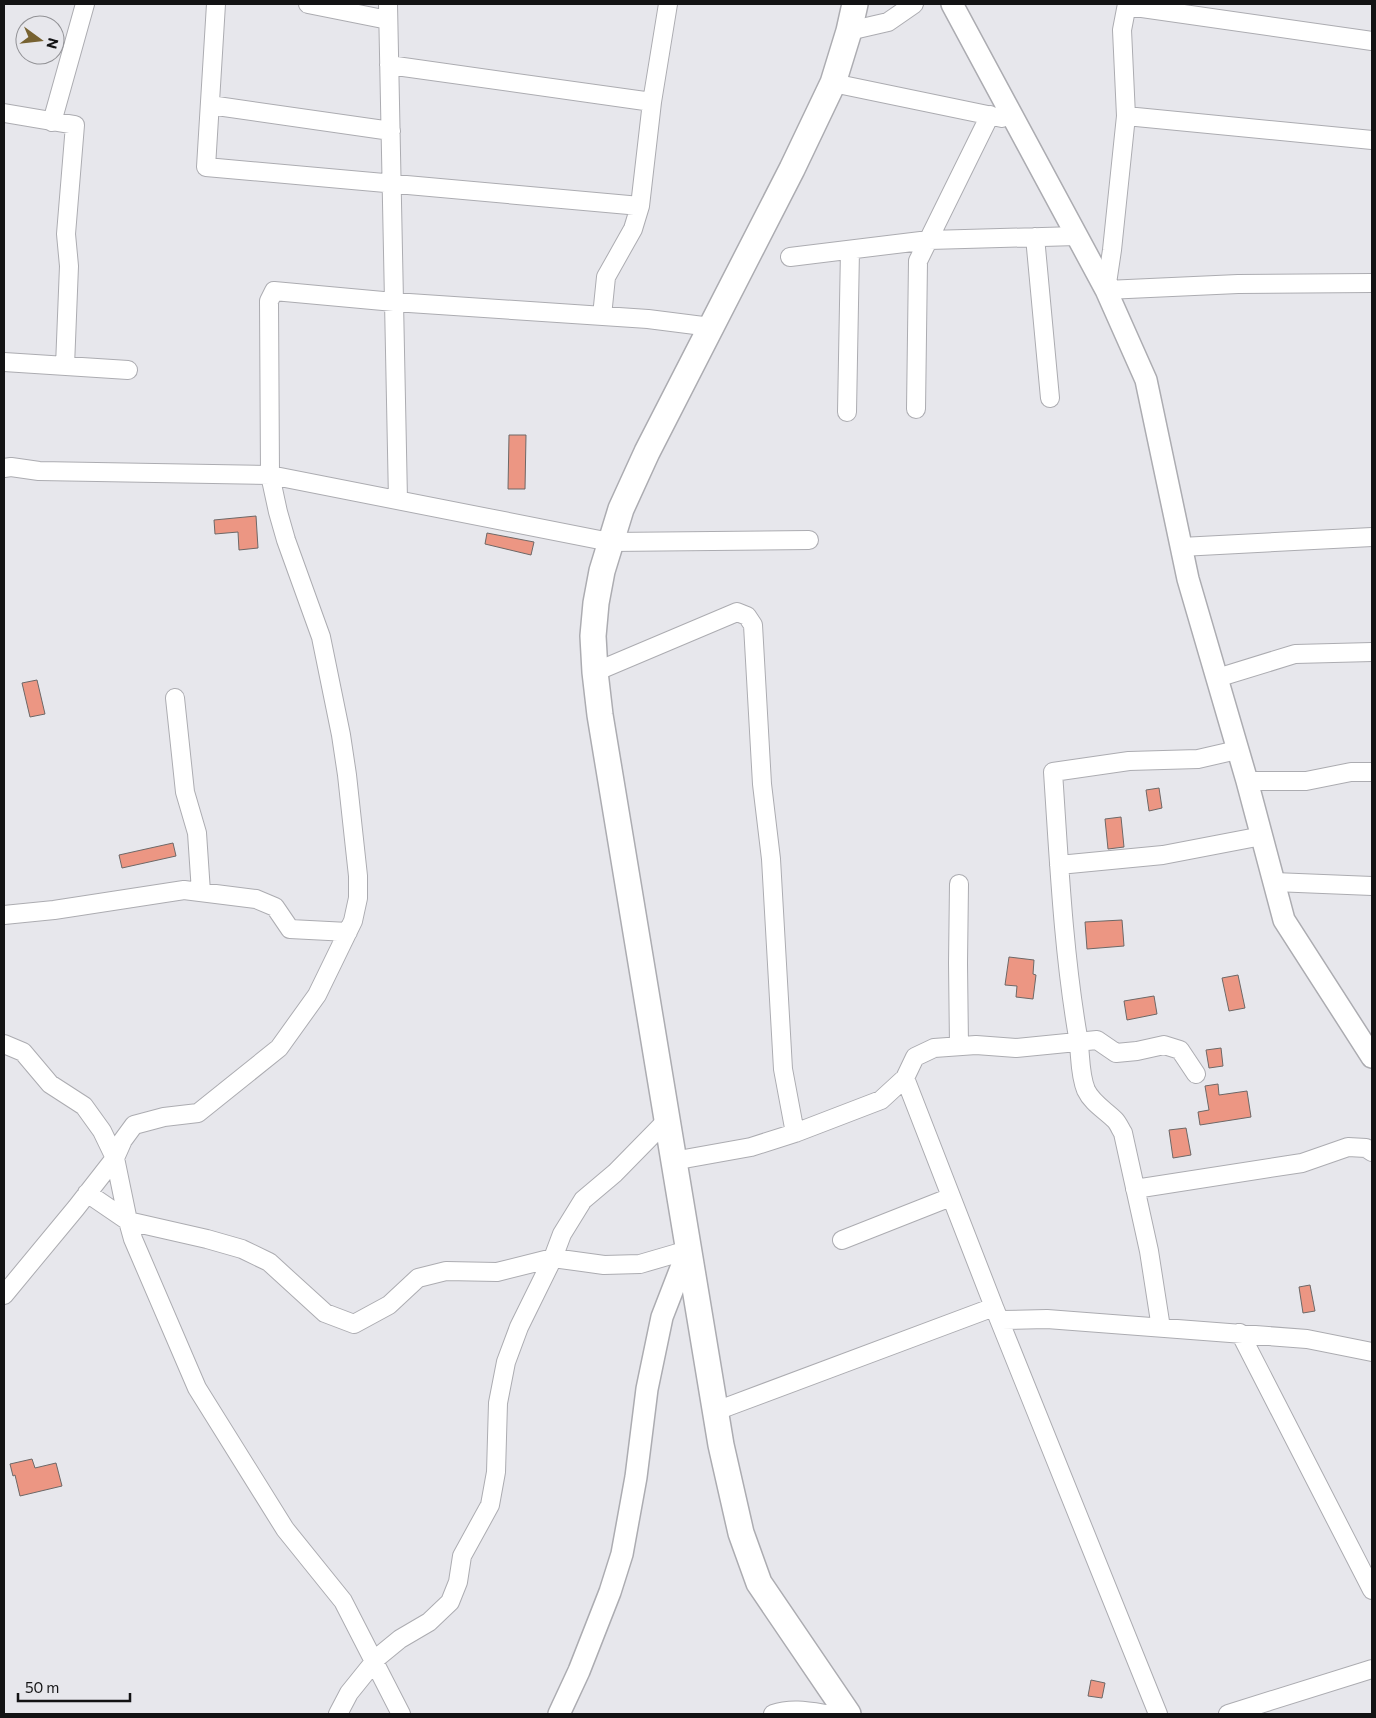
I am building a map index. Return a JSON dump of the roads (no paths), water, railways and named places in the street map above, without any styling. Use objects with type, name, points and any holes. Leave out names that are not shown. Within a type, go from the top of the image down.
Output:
[{"type":"main road","points":[[848,1714],[760,1583],[741,1533],[721,1445],[666,1121],[600,715],[594,672],[593,636],[596,603],[602,571],[622,509],[647,452],[792,169],[833,83],[850,32],[855,4]]},
{"type":"street","points":[[52,122],[85,4]]},
{"type":"street","points":[[216,4],[206,167],[640,206]]},
{"type":"street","points":[[308,4],[388,12],[398,500]]},
{"type":"street","points":[[602,316],[606,277],[633,229],[640,206],[652,102],[668,4]]},
{"type":"street","points":[[850,32],[888,22],[914,4]]},
{"type":"street","points":[[952,4],[1106,290],[1146,380],[1188,579],[1247,782],[1284,920],[1372,1058]]},
{"type":"street","points":[[1106,290],[1126,116],[1122,30],[1128,5],[1372,41]]},
{"type":"street","points":[[389,65],[652,102]]},
{"type":"street","points":[[833,83],[1014,120]]},
{"type":"street","points":[[210,105],[391,131]]},
{"type":"street","points":[[4,113],[75,126],[66,234],[68,266],[65,366]]},
{"type":"street","points":[[916,408],[918,261],[990,115]]},
{"type":"street","points":[[1126,116],[1372,140]]},
{"type":"street","points":[[790,258],[928,240],[1077,236]]},
{"type":"street","points":[[1035,237],[1050,398]]},
{"type":"street","points":[[847,412],[850,250]]},
{"type":"street","points":[[1106,290],[1219,284],[1372,283]]},
{"type":"street","points":[[4,1295],[115,1158],[123,1140],[134,1125],[164,1117],[198,1113],[278,1048],[317,995],[354,921],[358,898],[358,876],[348,775],[341,735],[321,637],[284,530],[270,475],[269,301],[274,291],[394,302],[648,319],[711,327]]},
{"type":"street","points":[[4,362],[128,370]]},
{"type":"street","points":[[4,468],[49,471],[270,475],[610,542],[809,540]]},
{"type":"street","points":[[1181,547],[1372,537]]},
{"type":"street","points":[[594,672],[737,612],[747,616],[753,625],[762,784],[771,860],[783,1069],[795,1133]]},
{"type":"street","points":[[1217,678],[1295,654],[1372,652]]},
{"type":"street","points":[[175,698],[185,792],[197,833],[201,892]]},
{"type":"street","points":[[1161,1328],[1149,1251],[1123,1133],[1116,1121],[1087,1092],[1081,1076],[1079,1042],[1070,993],[1053,772],[1129,761],[1198,759],[1237,750]]},
{"type":"street","points":[[1247,782],[1306,781],[1351,772],[1372,772]]},
{"type":"street","points":[[1059,866],[1163,855],[1262,836]]},
{"type":"street","points":[[1274,882],[1372,886]]},
{"type":"street","points":[[959,884],[960,1046]]},
{"type":"street","points":[[4,915],[54,910],[184,890],[256,899],[275,907],[290,929],[348,932]]},
{"type":"street","points":[[673,1161],[751,1147],[795,1133],[882,1100],[905,1078],[915,1057],[934,1048],[976,1045],[1016,1048],[1097,1040],[1116,1053],[1138,1051],[1164,1045],[1180,1050],[1196,1074]]},
{"type":"street","points":[[4,1044],[22,1052],[50,1084],[84,1106],[102,1132],[115,1158],[133,1239],[197,1388],[285,1529],[343,1601],[373,1663],[401,1714]]},
{"type":"street","points":[[905,1078],[1158,1714]]},
{"type":"street","points":[[338,1714],[348,1693],[378,1657],[400,1639],[429,1622],[450,1602],[458,1582],[462,1556],[490,1505],[496,1472],[498,1403],[506,1362],[519,1328],[553,1258],[562,1234],[583,1200],[615,1173],[666,1121]]},
{"type":"street","points":[[1135,1189],[1302,1163],[1348,1147],[1366,1148],[1372,1152]]},
{"type":"street","points":[[87,1193],[128,1221],[242,1249],[269,1262],[325,1313],[354,1324],[389,1305],[418,1278],[446,1271],[497,1272],[553,1258],[604,1265],[640,1264],[688,1250]]},
{"type":"street","points":[[842,1240],[951,1197]]},
{"type":"street","points":[[560,1714],[580,1671],[610,1592],[622,1554],[636,1477],[646,1388],[662,1317],[688,1250]]},
{"type":"street","points":[[716,1411],[997,1313],[1047,1320],[1307,1339],[1372,1352]]},
{"type":"street","points":[[1240,1334],[1372,1590]]},
{"type":"street","points":[[1232,1714],[1372,1669]]},
{"type":"street","points":[[773,1714],[786,1710],[826,1714]]}]
